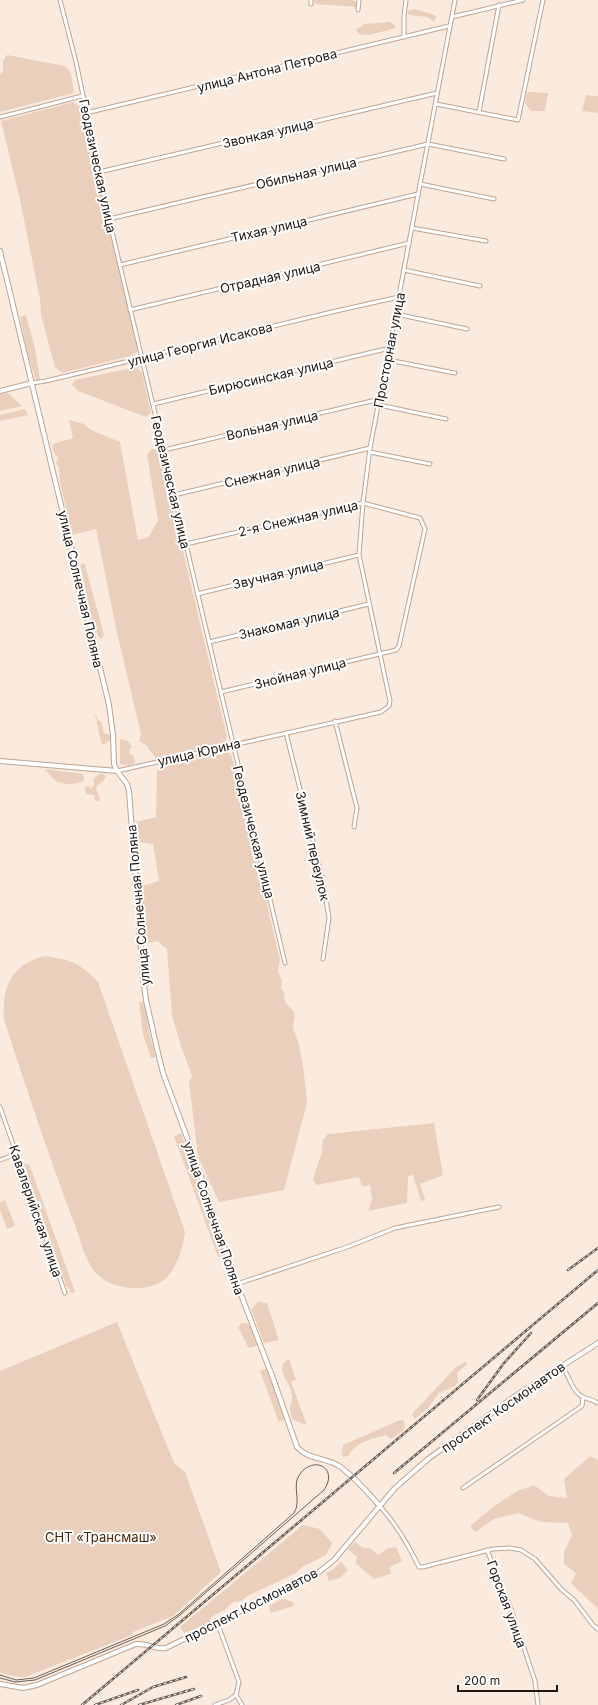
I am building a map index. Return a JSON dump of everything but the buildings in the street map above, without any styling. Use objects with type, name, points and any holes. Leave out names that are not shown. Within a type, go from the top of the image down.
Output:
[{"type":"street","name":"Геодезическая улица","points":[[60,0],[76,62],[82,96],[130,310],[285,963]]},
{"type":"street","points":[[358,10],[359,0]]},
{"type":"street","points":[[404,37],[406,0]]},
{"type":"street","name":"Просторная улица","points":[[390,701],[359,555],[363,503],[378,406],[388,360],[455,0]]},
{"type":"street","points":[[452,16],[523,0]]},
{"type":"street","points":[[436,104],[518,120],[543,0]]},
{"type":"street","points":[[480,112],[499,5]]},
{"type":"street","name":"улица Антона Петрова","points":[[86,113],[449,26]]},
{"type":"street","name":"Звонкая улица","points":[[99,172],[437,93]]},
{"type":"street","points":[[0,116],[82,96]]},
{"type":"street","name":"Обильная улица","points":[[109,220],[428,144],[504,159]]},
{"type":"street","points":[[420,184],[494,199]]},
{"type":"street","name":"Тихая улица","points":[[120,265],[418,194]]},
{"type":"street","points":[[412,228],[486,241]]},
{"type":"street","name":"Отрадная улица","points":[[130,310],[409,244]]},
{"type":"street","name":"улица Солнечная Поляна","points":[[0,251],[109,705],[113,735],[114,764],[117,771],[124,779],[129,791],[143,977],[154,1037],[163,1073],[195,1159],[237,1284],[277,1387],[297,1447],[304,1454],[327,1460],[339,1466],[379,1505]]},
{"type":"street","points":[[404,270],[480,286]]},
{"type":"street","name":"улица Георгия Исакова","points":[[0,391],[399,297]]},
{"type":"street","points":[[396,314],[467,329]]},
{"type":"street","name":"Бирюсинская улица","points":[[153,404],[390,348]]},
{"type":"street","points":[[388,360],[455,373]]},
{"type":"street","name":"Вольная улица","points":[[164,450],[380,399]]},
{"type":"street","points":[[378,406],[446,419]]},
{"type":"street","name":"Снежная улица","points":[[174,495],[370,450],[430,464]]},
{"type":"street","name":"2-я Снежная улица","points":[[186,544],[363,503],[420,518],[425,530]]},
{"type":"street","name":"Знойная улица","points":[[221,692],[380,653],[391,652],[399,646],[425,530]]},
{"type":"street","name":"Звучная улица","points":[[197,594],[359,555]]},
{"type":"street","name":"Знакомая улица","points":[[209,642],[369,604]]},
{"type":"street","name":"улица Юрина","points":[[0,761],[117,771],[335,721],[381,712],[389,706],[390,701]]},
{"type":"street","points":[[335,721],[356,808],[354,827]]},
{"type":"street","name":"Зимний переулок","points":[[286,733],[322,877],[329,918],[323,959]]},
{"type":"street","name":"Кавалерийская улица","points":[[0,1107],[65,1293]]},
{"type":"street","points":[[0,1160],[17,1154]]},
{"type":"street","points":[[237,1284],[350,1246],[395,1228],[499,1207]]},
{"type":"street","name":"проспект Космонавтов","points":[[0,1684],[23,1688],[37,1685],[136,1644],[147,1644],[156,1648],[166,1648],[319,1572],[328,1566],[379,1505],[398,1485],[428,1459],[511,1399],[598,1343]]},
{"type":"street","points":[[562,1366],[576,1391],[583,1397],[590,1398],[598,1403]]},
{"type":"street","points":[[463,1488],[582,1406],[583,1397]]},
{"type":"street","name":"Горская улица","points":[[379,1505],[394,1522],[419,1566],[423,1567],[487,1550],[505,1547],[521,1550],[535,1559],[562,1590],[574,1600],[593,1625],[598,1629]]},
{"type":"street","name":"Горская улица","points":[[487,1550],[511,1609],[535,1681],[538,1705]]},
{"type":"street","points":[[215,1705],[229,1700],[236,1695],[239,1682],[217,1622]]},
{"type":"street","points":[[236,1695],[242,1705]]},
{"type":"green space","points":[[312,0],[353,0],[357,3],[356,7],[316,4]]},
{"type":"green space","points":[[415,9],[435,15],[436,17],[434,22],[427,17],[409,15],[407,12]]},
{"type":"green space","points":[[389,22],[396,28],[369,35],[359,34],[356,30],[364,24]]},
{"type":"green space","points":[[7,55],[65,66],[71,73],[74,93],[0,112],[0,74],[3,72],[3,61]]},
{"type":"green space","points":[[527,92],[548,93],[545,111],[531,111],[525,103]]},
{"type":"green space","points":[[586,95],[598,96],[598,113],[582,111]]},
{"type":"green space","points":[[73,102],[80,106],[139,350],[134,355],[62,373],[55,367],[41,315],[40,299],[20,200],[1,121]]},
{"type":"green space","points":[[26,315],[35,348],[40,380],[36,380],[28,356],[20,317]]},
{"type":"green space","points":[[136,367],[142,372],[151,413],[146,417],[78,391],[72,385],[75,380]]},
{"type":"green space","points":[[8,393],[22,406],[0,411],[0,394]]},
{"type":"green space","points":[[25,409],[28,415],[0,421],[0,415]]},
{"type":"green space","points":[[69,420],[84,424],[91,430],[120,442],[138,540],[149,537],[158,520],[147,455],[151,449],[159,450],[227,737],[223,744],[156,759],[147,746],[139,741],[141,734],[117,633],[96,529],[72,535],[60,482],[59,467],[56,463],[58,458],[53,450],[53,444],[73,438]]},
{"type":"green space","points":[[83,563],[85,565],[104,635],[101,639],[97,633],[91,616],[80,566]]},
{"type":"green space","points":[[99,720],[102,723],[104,735],[105,733],[110,735],[110,741],[107,741],[107,743],[102,745],[96,722]]},
{"type":"green space","points":[[120,739],[128,741],[130,744],[132,748],[129,749],[130,755],[133,755],[135,763],[128,765],[120,764]]},
{"type":"green space","points":[[228,751],[232,757],[280,960],[278,971],[282,981],[281,988],[284,992],[285,1002],[295,1013],[293,1028],[299,1044],[307,1103],[284,1190],[219,1202],[198,1156],[189,1082],[192,1076],[172,1015],[167,949],[157,941],[144,944],[141,932],[139,887],[159,881],[153,844],[138,842],[136,822],[156,817],[157,771],[162,765]]},
{"type":"green space","points":[[45,769],[83,774],[84,780],[74,784],[66,784],[56,781]]},
{"type":"green space","points":[[99,774],[104,774],[106,777],[102,783],[98,784],[96,789],[100,799],[98,802],[95,800],[94,795],[86,794],[85,788],[88,786],[91,789],[95,784],[93,780]]},
{"type":"green space","points":[[44,956],[74,963],[86,970],[98,982],[185,1232],[183,1244],[177,1261],[167,1277],[160,1283],[141,1288],[131,1288],[111,1283],[96,1273],[92,1268],[83,1248],[46,1145],[4,1020],[5,997],[10,979],[23,966],[32,960]]},
{"type":"green space","points":[[139,1002],[145,1002],[149,1032],[156,1057],[151,1058],[143,1034]]},
{"type":"green space","points":[[434,1123],[443,1175],[420,1184],[425,1200],[421,1201],[413,1175],[408,1176],[407,1203],[368,1211],[372,1200],[370,1185],[362,1187],[359,1177],[316,1185],[313,1179],[322,1152],[323,1140],[328,1134]]},
{"type":"green space","points":[[181,1133],[225,1255],[218,1257],[174,1136]]},
{"type":"green space","points":[[24,1164],[30,1166],[75,1292],[72,1293],[66,1285]]},
{"type":"green space","points":[[5,1200],[15,1226],[7,1229],[0,1210],[0,1202]]},
{"type":"green space","points":[[258,1302],[267,1303],[279,1340],[264,1343],[251,1309]]},
{"type":"green space","name":"СНТ «Трансмаш»","points":[[117,1322],[174,1463],[185,1472],[221,1572],[173,1616],[133,1632],[130,1636],[25,1677],[6,1674],[0,1672],[0,1371]]},
{"type":"green space","points":[[242,1323],[250,1324],[258,1345],[251,1348],[248,1347],[238,1327]]},
{"type":"green space","points":[[289,1359],[296,1380],[291,1382],[307,1425],[293,1420],[291,1415],[290,1409],[292,1396],[282,1368],[283,1363]]},
{"type":"green space","points":[[466,1361],[467,1364],[457,1373],[458,1382],[455,1386],[439,1393],[429,1407],[415,1419],[412,1414],[455,1368]]},
{"type":"green space","points":[[267,1368],[286,1419],[279,1422],[260,1371]]},
{"type":"green space","points":[[400,1420],[404,1421],[405,1427],[403,1431],[391,1439],[386,1435],[369,1440],[355,1447],[348,1456],[343,1457],[343,1445]]},
{"type":"green space","points":[[590,1456],[598,1460],[598,1609],[571,1583],[576,1573],[564,1564],[564,1552],[572,1535],[568,1523],[541,1522],[518,1513],[494,1519],[475,1532],[470,1526],[493,1507],[517,1491],[534,1485],[549,1496],[567,1498],[564,1479]]},
{"type":"green space","points":[[303,1525],[320,1529],[332,1543],[326,1555],[302,1567],[296,1573],[249,1595],[241,1601],[233,1602],[226,1609],[211,1617],[210,1623],[184,1633],[180,1627]]},
{"type":"green space","points":[[355,1542],[363,1548],[370,1548],[378,1555],[388,1548],[396,1547],[402,1561],[390,1567],[391,1574],[374,1579],[356,1563],[357,1557],[348,1549]]},
{"type":"green space","points":[[341,1561],[348,1570],[340,1578],[329,1581],[326,1573],[334,1569]]},
{"type":"green space","points":[[282,1599],[293,1602],[294,1606],[271,1613],[269,1606]]},
{"type":"tram line","points":[[0,1675],[16,1680],[34,1678],[164,1624],[179,1614],[294,1513],[297,1503],[297,1478],[306,1468],[312,1465],[318,1465],[327,1470],[329,1476],[324,1490],[180,1615],[165,1626],[35,1680],[15,1682],[0,1678]]},
{"type":"railway","points":[[568,1270],[598,1248]]},
{"type":"railway","points":[[82,1705],[598,1270]]},
{"type":"railway","points":[[394,1473],[598,1303]]},
{"type":"railway","points":[[477,1400],[504,1363],[531,1333]]},
{"type":"railway","points":[[121,1705],[153,1687],[186,1677]]},
{"type":"railway","points":[[139,1705],[194,1689]]},
{"type":"railway","points":[[95,1705],[138,1690]]},
{"type":"railway","points":[[176,1705],[201,1696]]}]
